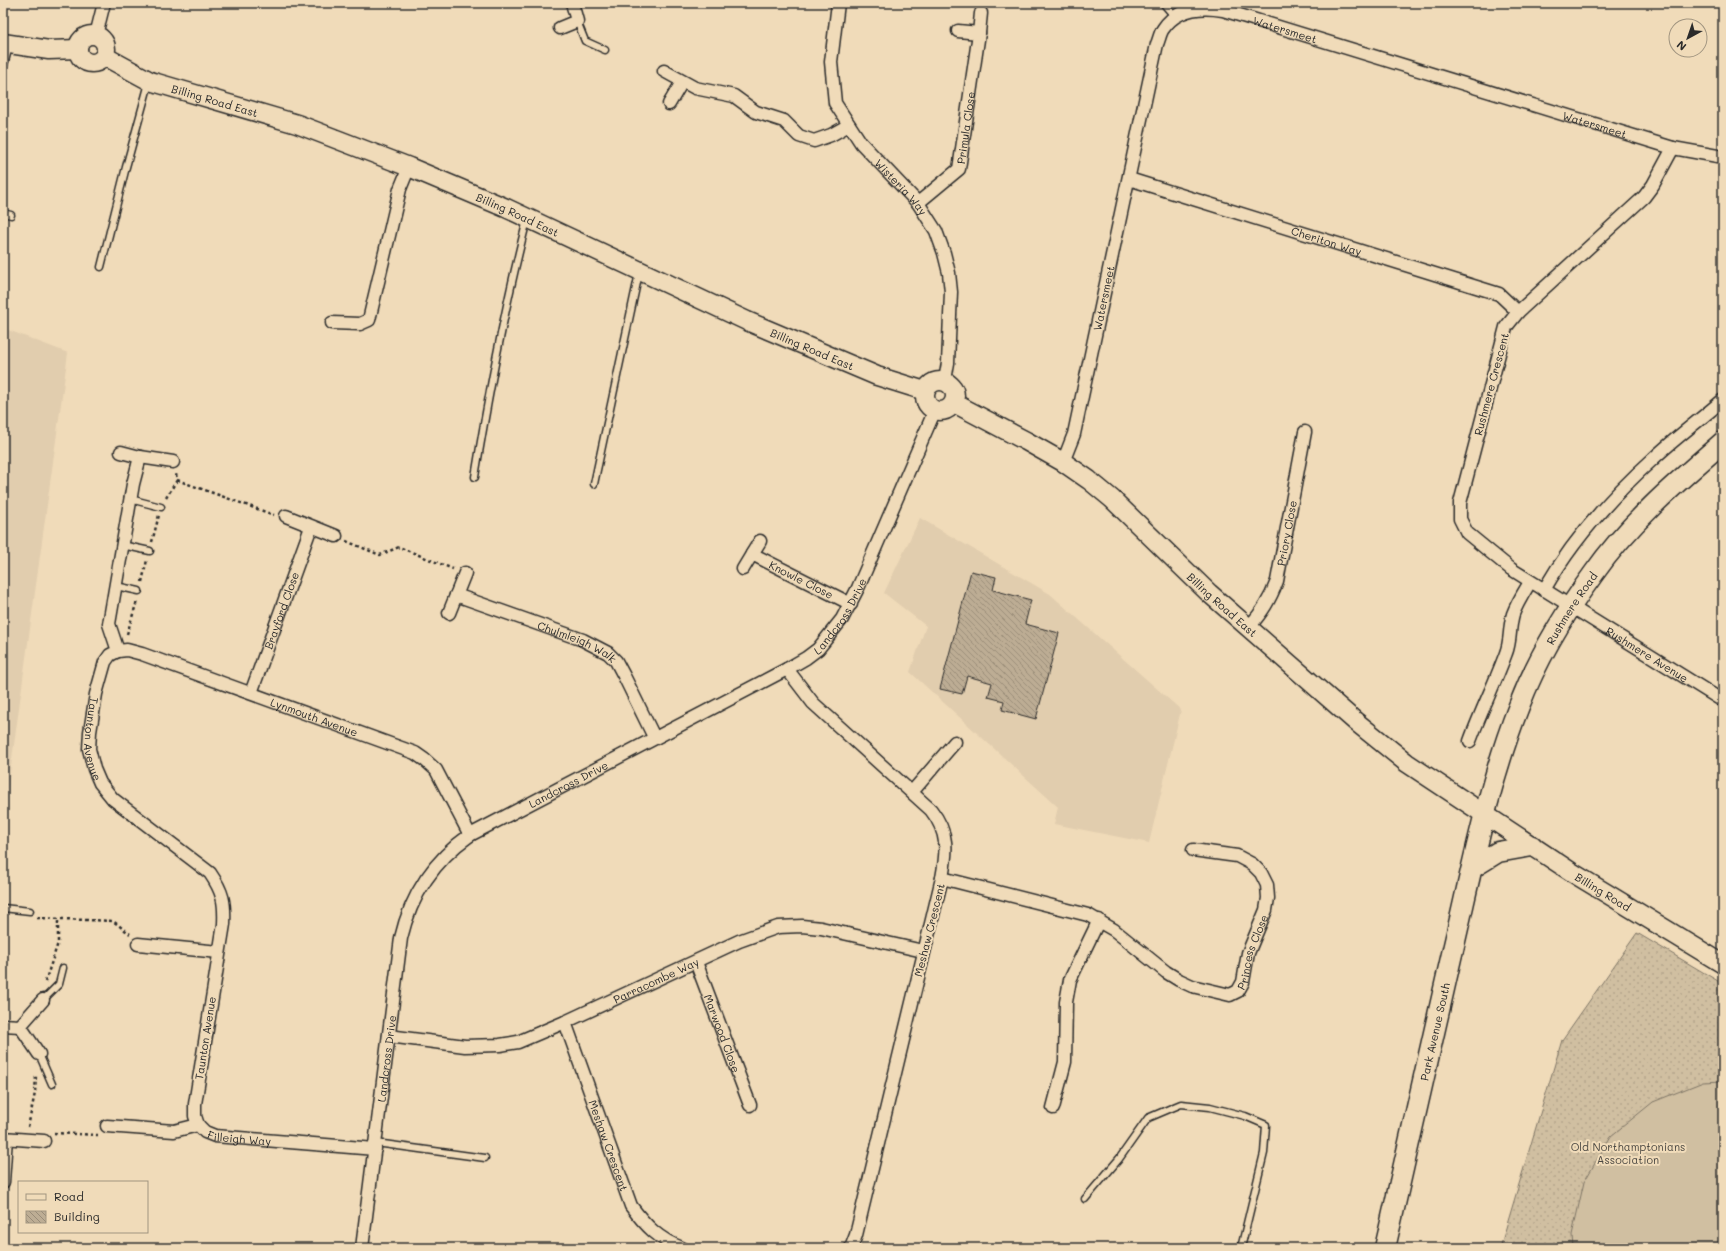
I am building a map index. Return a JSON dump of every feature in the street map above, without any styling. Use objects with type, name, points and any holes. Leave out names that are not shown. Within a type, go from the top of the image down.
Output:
[{"type":"main road","name":"Rushmere Road","points":[[1485,816],[1499,764],[1519,706],[1532,677],[1571,607],[1595,571],[1648,510],[1723,442]]},
{"type":"main road","name":"Park Avenue South","points":[[1385,1248],[1485,816]]},
{"type":"main road","points":[[1472,868],[1498,852],[1532,846]]},
{"type":"street","points":[[96,35],[104,3]]},
{"type":"street","points":[[560,28],[577,21],[572,3]]},
{"type":"street","name":"Wisteria Way","points":[[838,3],[831,62],[835,103],[861,143],[918,203],[936,231],[944,253],[952,292],[948,363],[945,380]]},
{"type":"street","name":"Watersmeet","points":[[1063,462],[1074,434],[1157,44],[1163,30],[1175,17],[1189,10],[1207,8],[1223,10],[1672,148],[1723,157]]},
{"type":"street","name":"Primula Close","points":[[918,203],[959,169],[980,34],[981,13]]},
{"type":"street","points":[[958,31],[980,34]]},
{"type":"street","points":[[96,35],[101,38],[106,46],[104,56],[96,62],[86,61],[78,50],[79,44],[86,37],[96,35]]},
{"type":"street","points":[[6,44],[49,50],[78,50]]},
{"type":"street","name":"Billing Road East","points":[[104,56],[150,81],[296,124],[409,167],[528,219],[640,272],[813,349],[877,376],[925,391]]},
{"type":"street","points":[[664,71],[695,88],[734,96],[756,112],[784,121],[800,136],[814,141],[831,135],[849,125]]},
{"type":"street","points":[[669,104],[682,82]]},
{"type":"street","name":"Rushmere Crescent","points":[[1571,607],[1530,582],[1467,533],[1460,519],[1460,503],[1506,327],[1518,312],[1644,197],[1653,185],[1672,148]]},
{"type":"street","points":[[332,323],[360,324],[369,320],[400,189],[409,167]]},
{"type":"street","name":"Cheriton Way","points":[[1129,179],[1499,294],[1518,312]]},
{"type":"street","points":[[936,380],[945,380],[953,385],[956,394],[954,403],[949,409],[942,411],[934,410],[928,406],[925,399],[925,391],[929,384],[936,380]]},
{"type":"street","points":[[1544,590],[1565,558],[1594,520],[1621,490],[1653,458],[1723,400]]},
{"type":"street","name":"Billing Road East","points":[[954,403],[1063,462],[1089,480],[1112,499],[1209,593],[1355,721],[1401,759],[1485,816]]},
{"type":"street","name":"Landcross Drive","points":[[362,1248],[376,1146],[400,938],[414,899],[430,871],[443,856],[470,835],[654,737],[787,669],[818,649],[832,634],[851,604],[934,410]]},
{"type":"street","name":"Priory Close","points":[[1249,627],[1263,612],[1277,581],[1305,432]]},
{"type":"street","points":[[121,452],[140,457],[173,462]]},
{"type":"street","points":[[118,651],[109,624],[130,500],[140,457]]},
{"type":"street","points":[[286,516],[336,536]]},
{"type":"street","name":"Brayford Close","points":[[251,693],[311,527]]},
{"type":"street","points":[[743,569],[760,541]]},
{"type":"street","name":"Knowle Close","points":[[752,554],[851,604]]},
{"type":"street","points":[[449,613],[465,573]]},
{"type":"street","points":[[1470,741],[1484,703],[1506,654],[1513,616],[1518,602],[1530,582]]},
{"type":"street","name":"Chulmleigh Walk","points":[[456,595],[583,640],[608,653],[616,661],[654,737]]},
{"type":"street","name":"Rushmere Avenue","points":[[1571,607],[1723,701]]},
{"type":"street","name":"Lynmouth Avenue","points":[[118,651],[127,650],[142,654],[415,753],[436,770],[470,835]]},
{"type":"street","name":"Taunton Avenue","points":[[118,651],[110,655],[105,662],[95,700],[89,749],[94,769],[100,783],[113,799],[204,869],[218,884],[223,896],[225,908],[224,924],[194,1104],[195,1116],[198,1125]]},
{"type":"street","name":"Meshaw Crescent","points":[[787,669],[812,703],[931,810],[942,828],[946,846],[942,878],[858,1227],[851,1248]]},
{"type":"street","points":[[912,792],[955,742]]},
{"type":"street","name":"Billing Road","points":[[1485,816],[1723,964]]},
{"type":"street","name":"Princess Close","points":[[942,878],[1077,911],[1099,920],[1114,930],[1166,972],[1179,980],[1192,986],[1230,995],[1238,991],[1243,982],[1248,953],[1266,910],[1268,898],[1267,885],[1261,874],[1252,864],[1237,856],[1193,850]]},
{"type":"street","points":[[1053,1108],[1065,1062],[1066,1002],[1070,980],[1099,920]]},
{"type":"street","name":"Parracombe Way","points":[[389,1036],[465,1046],[500,1045],[533,1036],[750,937],[778,927],[790,926],[821,928],[924,951]]},
{"type":"street","points":[[138,944],[219,952]]},
{"type":"street","name":"Marwood Close","points":[[696,962],[750,1105]]},
{"type":"street","points":[[20,1026],[43,1000]]},
{"type":"street","name":"Meshaw Crescent","points":[[565,1022],[631,1206],[643,1223],[659,1237],[682,1248]]},
{"type":"street","points":[[3,1025],[20,1026]]},
{"type":"street","points":[[20,1026],[39,1054]]},
{"type":"street","name":"Filleigh Way","points":[[108,1126],[174,1132],[198,1125],[205,1132],[215,1136],[376,1146]]},
{"type":"street","points":[[3,1182],[5,1138],[26,1140],[47,1137]]},
{"type":"lane","points":[[1163,3],[1175,17]]},
{"type":"lane","points":[[577,21],[586,41],[605,50]]},
{"type":"lane","points":[[3,69],[6,44]]},
{"type":"lane","points":[[101,267],[126,167],[150,81]]},
{"type":"lane","points":[[3,213],[11,215]]},
{"type":"lane","points":[[475,477],[486,406],[514,273],[528,219]]},
{"type":"lane","points":[[594,484],[640,272]]},
{"type":"lane","points":[[130,500],[161,507]]},
{"type":"lane","points":[[122,545],[150,551]]},
{"type":"lane","points":[[116,586],[139,591]]},
{"type":"lane","points":[[3,908],[30,911]]},
{"type":"lane","points":[[43,1000],[59,984],[62,968]]},
{"type":"lane","points":[[39,1054],[52,1084]]},
{"type":"lane","points":[[1085,1199],[1119,1159],[1148,1118],[1180,1104],[1217,1109],[1245,1116],[1266,1125],[1264,1153],[1241,1248]]},
{"type":"lane","points":[[376,1146],[485,1158]]},
{"type":"path","points":[[177,480],[280,517],[286,516]]},
{"type":"path","points":[[336,536],[380,554],[399,548],[465,573]]},
{"type":"path","points":[[34,917],[113,921],[132,935],[138,944]]},
{"type":"path","points":[[43,1000],[37,993],[46,980],[58,943],[58,919]]},
{"type":"path","points":[[26,1140],[35,1093],[37,1070],[32,1059],[39,1054]]},
{"type":"path","points":[[47,1137],[101,1136],[108,1126]]},
{"type":"shaded area","points":[[3,328],[68,353],[3,824]]},
{"type":"shaded area","points":[[920,518],[1050,594],[1181,710],[1149,843],[1054,824],[1058,807],[910,672],[926,626],[884,593]]},
{"type":"green space","name":"Old Northamptonians Association","points":[[1637,933],[1723,984],[1723,1248],[1500,1248],[1562,1040]]},
{"type":"green space","points":[[1723,1081],[1723,1248],[1573,1248],[1572,1235],[1584,1182],[1611,1136],[1653,1102],[1703,1082]]},
{"type":"building","points":[[971,571],[996,577],[993,590],[1031,600],[1025,624],[1059,633],[1036,719],[1002,710],[1004,701],[988,697],[992,683],[967,676],[962,694],[940,689]]}]
